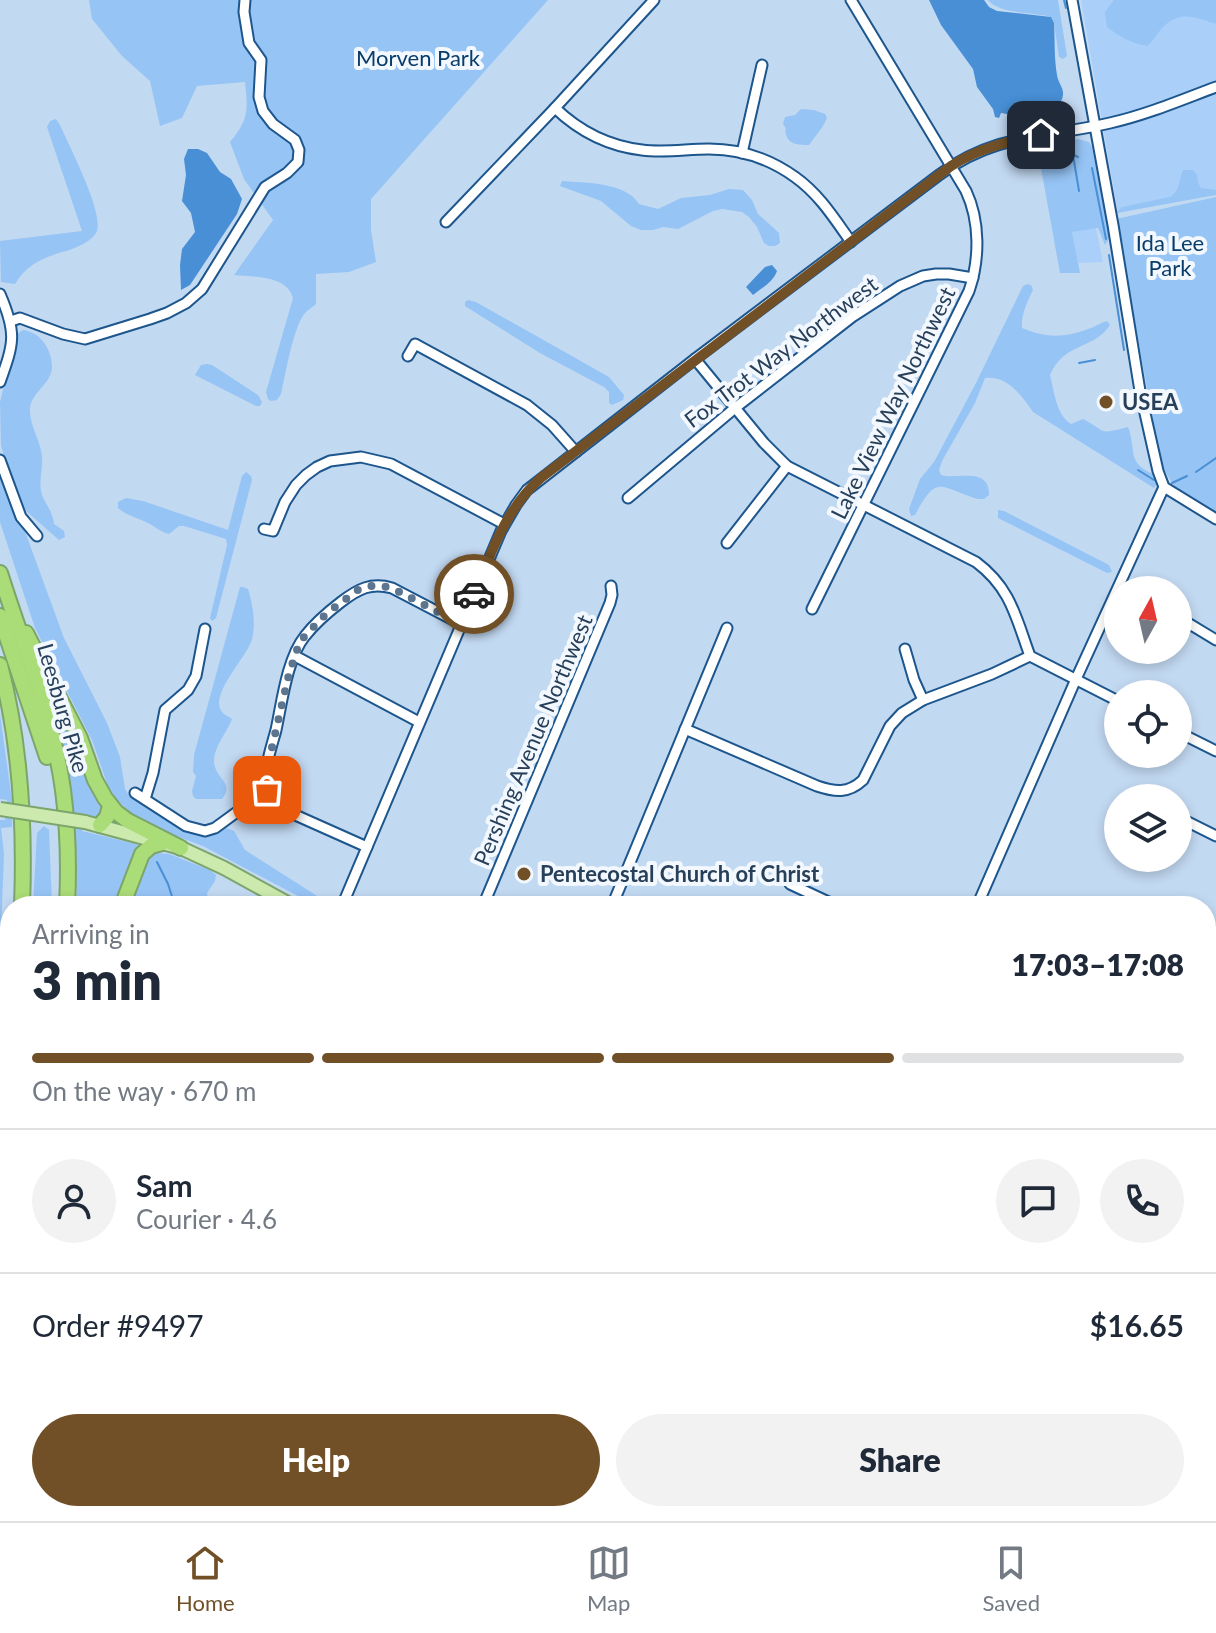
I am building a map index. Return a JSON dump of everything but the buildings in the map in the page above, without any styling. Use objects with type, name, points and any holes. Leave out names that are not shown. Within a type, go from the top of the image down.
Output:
[{"type":"highway","points":[[0,573],[7,616],[30,638],[110,806],[126,820],[181,848]]},
{"type":"highway","name":"Leesburg Pike","points":[[7,616],[50,767],[63,790],[68,855],[67,896]]},
{"type":"highway","points":[[0,665],[14,737],[23,850],[22,896]]},
{"type":"highway","points":[[0,704],[14,737]]},
{"type":"highway","points":[[92,824],[107,817],[110,806]]},
{"type":"highway","points":[[126,896],[142,854],[151,846],[162,843]]},
{"type":"main road","points":[[0,809],[92,824],[181,848],[275,896]]},
{"type":"street","points":[[11,321],[20,318],[85,339],[139,324],[186,303],[202,289],[265,187],[298,162],[299,150],[295,140],[273,124],[263,111],[259,97],[261,60],[249,43],[245,0]]},
{"type":"street","points":[[446,222],[654,0]]},
{"type":"street","name":"Lake View Way Northwest","points":[[812,609],[969,291],[975,265],[974,214],[966,191],[851,0]]},
{"type":"street","points":[[1072,0],[1152,449],[1164,487],[1216,519]]},
{"type":"street","points":[[742,153],[762,65]]},
{"type":"street","points":[[346,896],[504,524],[527,490],[695,359],[966,156],[1001,143],[1140,115],[1216,87]]},
{"type":"street","points":[[555,108],[581,130],[622,147],[656,151],[709,149],[742,153],[769,162],[808,187],[851,242]]},
{"type":"street","name":"Fox Trot Way Northwest","points":[[628,498],[735,408],[852,317],[900,286],[936,274],[973,278]]},
{"type":"street","points":[[0,294],[13,332],[0,382]]},
{"type":"street","points":[[408,356],[415,344],[527,405],[552,425],[576,452]]},
{"type":"street","points":[[695,359],[764,443],[787,466],[976,562],[1000,584],[1007,596],[1030,656],[1104,694]]},
{"type":"street","points":[[264,529],[273,531],[296,485],[317,467],[330,461],[361,457],[391,464],[504,524]]},
{"type":"street","points":[[0,460],[21,517],[37,536]]},
{"type":"street","points":[[727,543],[787,466]]},
{"type":"street","points":[[1125,576],[1164,487]]},
{"type":"street","points":[[367,847],[284,810],[272,800],[267,790],[267,769],[295,656],[314,625],[342,601],[367,586],[392,588],[461,624]]},
{"type":"street","name":"Pershing Avenue Northwest","points":[[487,896],[610,603],[611,586]]},
{"type":"street","points":[[981,896],[1104,620]]},
{"type":"street","points":[[1192,625],[1216,640]]},
{"type":"street","points":[[616,896],[727,628]]},
{"type":"street","points":[[145,799],[165,710],[188,690],[196,676],[205,629]]},
{"type":"street","points":[[905,649],[923,700]]},
{"type":"street","points":[[295,656],[419,722]]},
{"type":"street","points":[[685,729],[817,786],[844,791],[857,785],[867,774],[890,726],[914,705],[1030,656]]},
{"type":"street","points":[[1192,739],[1216,751]]},
{"type":"street","points":[[135,793],[186,826],[205,831],[215,828],[267,790]]},
{"type":"street","points":[[1192,824],[1216,836]]},
{"type":"street","points":[[790,884],[816,896]]},
{"type":"shaded area","points":[[929,0],[984,0],[997,11],[1051,17],[1057,75],[1063,92],[1058,105],[1048,111],[1013,115],[1001,113],[999,118],[995,117],[993,109],[977,87],[973,69],[941,25]]},
{"type":"shaded area","points":[[1081,0],[1216,0],[1216,194],[1118,213]]},
{"type":"shaded area","points":[[188,149],[207,153],[220,172],[231,179],[242,199],[237,214],[190,285],[181,290],[182,249],[195,232],[191,213],[182,201],[186,175],[184,159]]},
{"type":"shaded area","points":[[1096,228],[1103,262],[1078,263],[1072,232]]},
{"type":"shaded area","points":[[772,265],[777,271],[775,275],[753,295],[746,287],[765,267]]},
{"type":"green space","name":"Morven Park","points":[[89,0],[548,0],[371,199],[371,230],[376,262],[349,272],[316,274],[316,304],[302,318],[290,350],[281,394],[277,400],[271,401],[266,392],[293,298],[290,290],[277,281],[234,275],[273,220],[244,179],[230,142],[246,114],[245,82],[197,86],[182,118],[160,126],[150,81],[122,56],[92,19]]},
{"type":"green space","points":[[988,0],[1058,0],[1067,56],[1063,59],[1059,57],[1051,17],[1000,8]]},
{"type":"green space","points":[[1114,0],[1216,0],[1216,24],[1190,17],[1178,18],[1165,25],[1147,46],[1141,45],[1107,27],[1105,12]]},
{"type":"green space","points":[[801,109],[814,110],[827,118],[809,145],[795,144],[789,140],[783,124],[785,117],[795,115]]},
{"type":"green space","points":[[56,119],[90,194],[98,221],[97,231],[84,244],[37,262],[15,284],[1,282],[0,241],[82,231],[47,127],[50,121]]},
{"type":"green space","points":[[1078,139],[1089,142],[1092,147],[1110,237],[1105,245],[1098,228],[1072,232],[1080,273],[1060,273],[1037,146]]},
{"type":"green space","points":[[1183,170],[1193,170],[1201,188],[1216,190],[1216,195],[1116,213],[1122,207],[1170,197],[1178,188]]},
{"type":"green space","points":[[562,181],[615,188],[625,191],[639,204],[658,209],[681,198],[729,189],[743,190],[758,214],[779,233],[780,243],[769,246],[764,243],[749,217],[742,212],[722,209],[678,229],[663,227],[641,230],[631,226],[601,201],[560,186]]},
{"type":"green space","name":"Ida Lee Park","points":[[1216,197],[1216,514],[1176,489],[1161,465],[1116,219]]},
{"type":"green space","points":[[1027,284],[1033,290],[1023,313],[1022,328],[1055,336],[1079,332],[1107,321],[1110,325],[1096,339],[1071,351],[1056,364],[1050,375],[1056,402],[1071,424],[1083,419],[1103,431],[1128,427],[1136,460],[1153,474],[1157,483],[1154,488],[1033,412],[1007,383],[985,378],[939,470],[941,475],[971,476],[984,480],[989,495],[978,499],[947,488],[935,488],[911,516],[909,509],[920,479],[934,462],[1023,286]]},
{"type":"green space","points":[[468,300],[609,377],[624,395],[623,400],[612,405],[609,403],[609,392],[604,387],[540,353],[465,306]]},
{"type":"green space","points":[[23,330],[39,337],[51,359],[51,372],[31,403],[30,415],[41,451],[42,495],[54,524],[64,531],[65,537],[59,540],[25,510],[13,489],[1,445],[0,402],[17,334]]},
{"type":"green space","points":[[207,364],[258,395],[262,402],[260,406],[195,375],[201,365]]},
{"type":"green space","points":[[0,463],[64,638],[107,723],[120,757],[125,789],[130,797],[170,822],[194,832],[214,834],[226,828],[234,831],[245,850],[317,896],[298,896],[203,846],[158,829],[118,801],[108,786],[92,740],[35,628],[0,522]]},
{"type":"green space","points":[[246,472],[252,480],[216,618],[212,621],[210,618],[226,539],[184,526],[166,533],[122,511],[118,508],[118,502],[126,498],[143,501],[228,530],[242,476]]},
{"type":"green space","points":[[998,510],[1109,565],[1112,572],[1107,573],[998,518]]},
{"type":"green space","points":[[240,587],[248,589],[254,627],[249,646],[220,696],[222,712],[232,719],[218,746],[214,763],[227,789],[222,799],[196,799],[192,791],[196,776],[193,772],[194,755]]},
{"type":"green space","points":[[44,676],[125,824],[84,814],[82,831],[136,844],[140,848],[121,896],[77,896],[75,830],[56,723],[59,721]]},
{"type":"green space","points":[[0,714],[12,801],[12,827],[1,828],[4,854],[2,896],[0,820],[5,820],[7,800],[0,799]]},
{"type":"green space","points":[[44,826],[49,830],[52,896],[34,896],[37,833]]},
{"type":"green space","points":[[169,854],[210,870],[216,875],[207,896],[135,896],[152,855]]},
{"type":"waterway","points":[[1064,0],[1066,8]]},
{"type":"waterway","points":[[1058,105],[1066,112]]},
{"type":"waterway","points":[[1065,151],[1078,157]]},
{"type":"waterway","points":[[1073,155],[1079,191]]},
{"type":"waterway","points":[[1092,168],[1106,239]]},
{"type":"waterway","points":[[1109,255],[1124,350]]},
{"type":"waterway","points":[[1079,363],[1095,360]]},
{"type":"waterway","points":[[1196,472],[1216,458]]},
{"type":"waterway","points":[[1138,470],[1154,480]]},
{"type":"waterway","points":[[1172,483],[1187,476]]},
{"type":"waterway","points":[[157,862],[172,896]]},
{"type":"way so far","points":[[267,790],[267,769],[289,674],[299,644],[314,625],[342,601],[367,586],[392,588],[461,624],[474,594]]},
{"type":"place","name":"USEA","points":[[1106,402]]},
{"type":"place","name":"Pentecostal Church of Christ","points":[[524,874]]},
{"type":"route","points":[[474,594],[510,514],[527,490],[542,477],[951,166],[981,149],[1041,135]]}]
